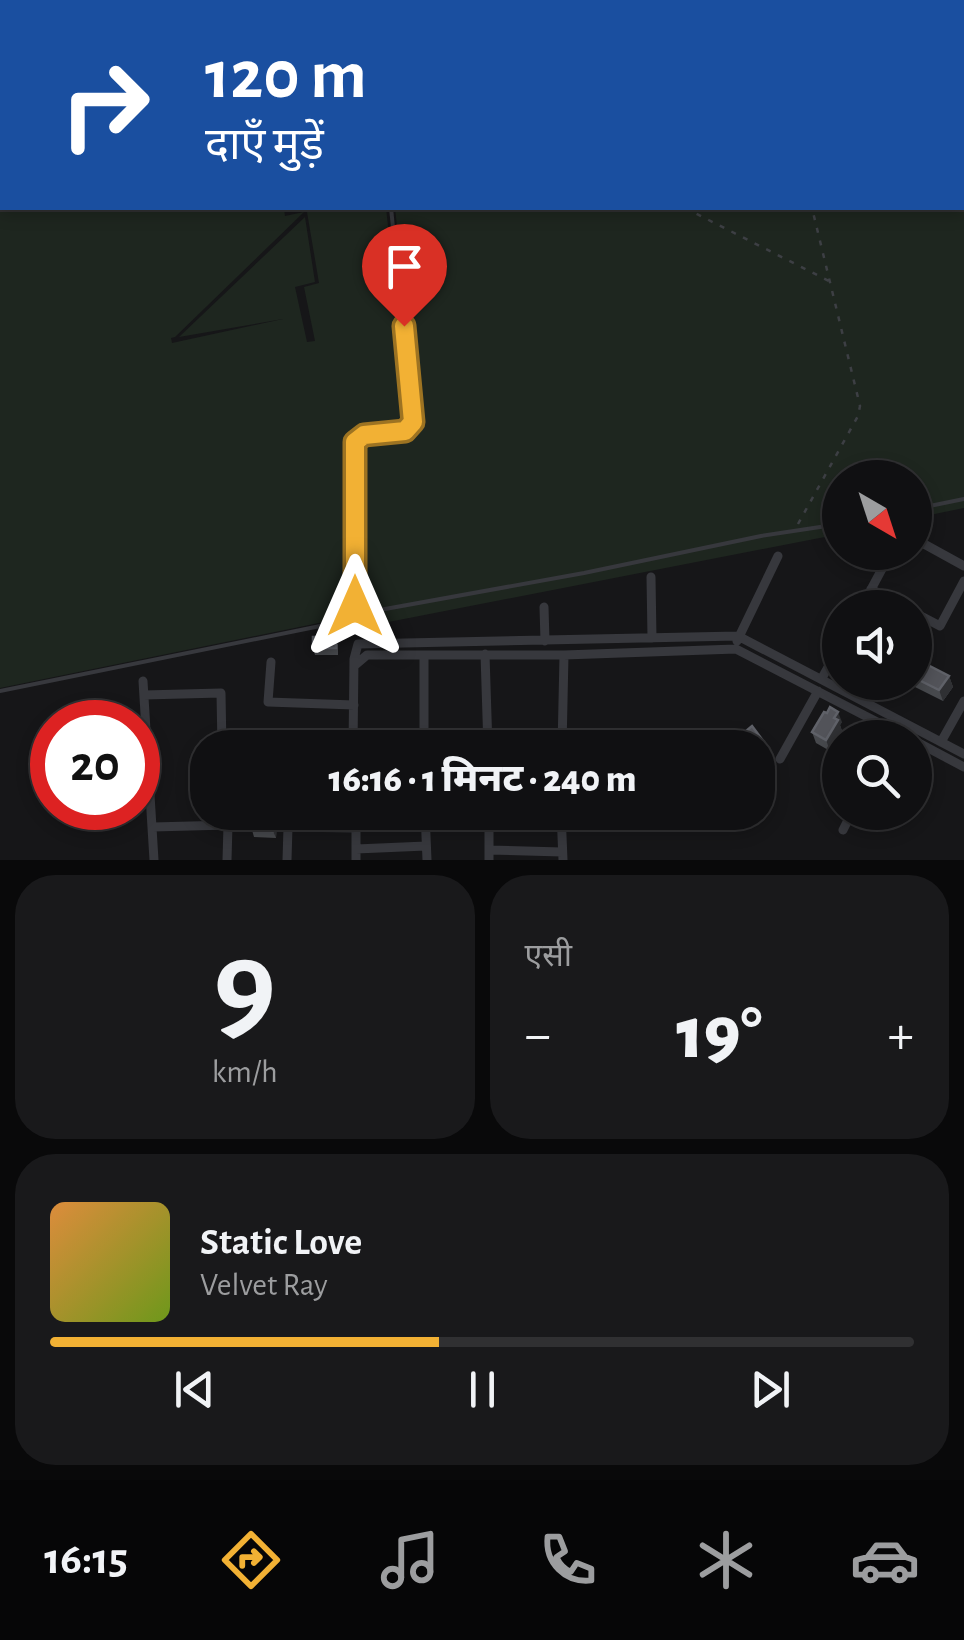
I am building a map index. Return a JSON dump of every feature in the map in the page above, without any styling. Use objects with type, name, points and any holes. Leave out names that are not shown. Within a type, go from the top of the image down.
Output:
[{"type":"street","points":[[932,548],[964,566]]},
{"type":"street","points":[[736,649],[738,636],[778,556]]},
{"type":"street","points":[[871,589],[881,570]]},
{"type":"street","points":[[651,577],[652,638]]},
{"type":"street","points":[[932,622],[940,626],[964,581]]},
{"type":"street","points":[[544,607],[549,640],[558,654],[561,730]]},
{"type":"street","points":[[353,730],[358,644],[738,636],[822,678]]},
{"type":"street","points":[[354,666],[367,655],[736,649],[871,720]]},
{"type":"street","points":[[485,654],[487,730]]},
{"type":"street","points":[[424,655],[424,730]]},
{"type":"street","points":[[270,662],[268,702],[354,705]]},
{"type":"street","points":[[143,681],[144,700]]},
{"type":"street","points":[[780,759],[818,691]]},
{"type":"street","points":[[144,695],[222,694],[222,730]]},
{"type":"street","points":[[863,700],[964,754]]},
{"type":"street","points":[[942,742],[964,701]]},
{"type":"street","points":[[932,750],[964,766]]},
{"type":"street","points":[[160,826],[228,824],[227,860]]},
{"type":"street","points":[[153,830],[154,860]]},
{"type":"street","points":[[287,860],[288,830]]},
{"type":"street","points":[[426,830],[427,860]]},
{"type":"street","points":[[489,855],[562,856],[561,830]]},
{"type":"street","points":[[356,854],[426,846]]},
{"type":"lane","points":[[352,615],[355,442],[364,435],[405,431],[413,422],[391,210]]},
{"type":"lane","points":[[932,506],[964,499]]},
{"type":"lane","points":[[0,691],[335,623],[352,615],[822,527]]},
{"type":"path","points":[[689,210],[831,282]]},
{"type":"path","points":[[794,531],[860,406],[813,210]]},
{"type":"shaded area","points":[[0,210],[284,210],[285,216],[304,212],[171,338],[172,343],[283,319],[179,337],[305,217],[315,282],[295,287],[307,342],[315,341],[304,287],[319,283],[308,210],[386,210],[409,414],[391,429],[351,431],[348,613],[343,618],[0,688]]},
{"type":"shaded area","points":[[395,210],[964,210],[964,508],[932,515],[932,460],[822,460],[822,538],[363,627],[360,443],[417,433]]},
{"type":"building","points":[[313,637],[336,637],[336,648],[313,648]]},
{"type":"building","points":[[932,667],[949,676],[939,690],[932,686]]},
{"type":"building","points":[[830,707],[838,712],[834,718],[838,720],[822,720],[822,738],[812,732]]},
{"type":"route","points":[[355,606],[355,442],[364,435],[405,431],[413,422],[404,326]]}]
